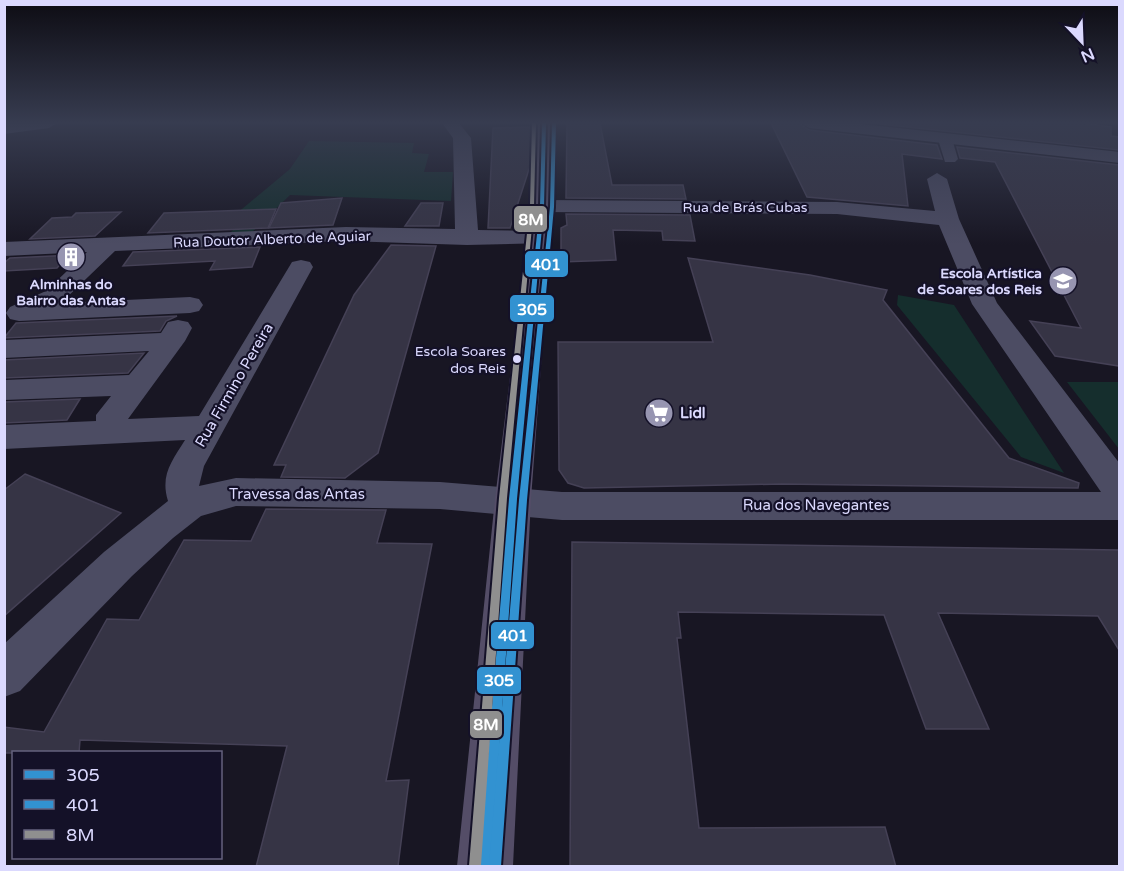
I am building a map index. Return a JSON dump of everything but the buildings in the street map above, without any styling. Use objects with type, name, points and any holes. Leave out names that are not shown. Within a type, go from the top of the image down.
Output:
[{"type":"main road","points":[[485,867],[513,499],[542,206],[543,164]]},
{"type":"street","points":[[463,164],[467,238]]},
{"type":"street","points":[[946,177],[948,219],[985,304],[1119,492]]},
{"type":"street","name":"Rua de Brás Cubas","points":[[542,206],[837,208],[948,219]]},
{"type":"street","name":"Rua Doutor Alberto de Aguiar","points":[[4,249],[346,234],[539,238]]},
{"type":"street","points":[[12,320],[56,296],[108,245]]},
{"type":"street","name":"Rua Firmino Pereira","points":[[188,506],[181,485],[187,466],[301,267]]},
{"type":"street","points":[[12,320],[190,305],[171,341],[112,415],[112,431]]},
{"type":"street","points":[[4,349],[171,341]]},
{"type":"street","points":[[4,390],[138,385]]},
{"type":"street","points":[[4,437],[209,427]]},
{"type":"street","name":"Travessa das Antas","points":[[4,675],[118,564],[188,506],[213,496],[236,492],[442,495],[513,499]]},
{"type":"street","name":"Rua dos Navegantes","points":[[513,499],[562,506],[1119,506]]},
{"type":"green space","points":[[294,164],[426,164],[424,172],[453,172],[451,201],[290,195],[247,237],[228,235],[247,216],[236,214]]},
{"type":"green space","points":[[898,295],[954,305],[1064,473],[1021,457],[897,305]]},
{"type":"green space","points":[[1067,382],[1119,382],[1119,449]]},
{"type":"transit line","name":"8M","points":[[475,865],[503,498],[532,205],[533,164]]},
{"type":"transit line","name":"305","points":[[485,866],[513,499],[542,206],[543,164]]},
{"type":"transit line","name":"401","points":[[495,866],[523,500],[552,207],[553,164]]},
{"type":"place","name":"Alminhas do Bairro das Antas","points":[[71,257]]},
{"type":"place","name":"Escola Artística de Soares dos Reis","points":[[1063,281]]},
{"type":"place","name":"Escola Soares dos Reis","points":[[517,359]]},
{"type":"place","name":"Lidl","points":[[659,413]]}]
